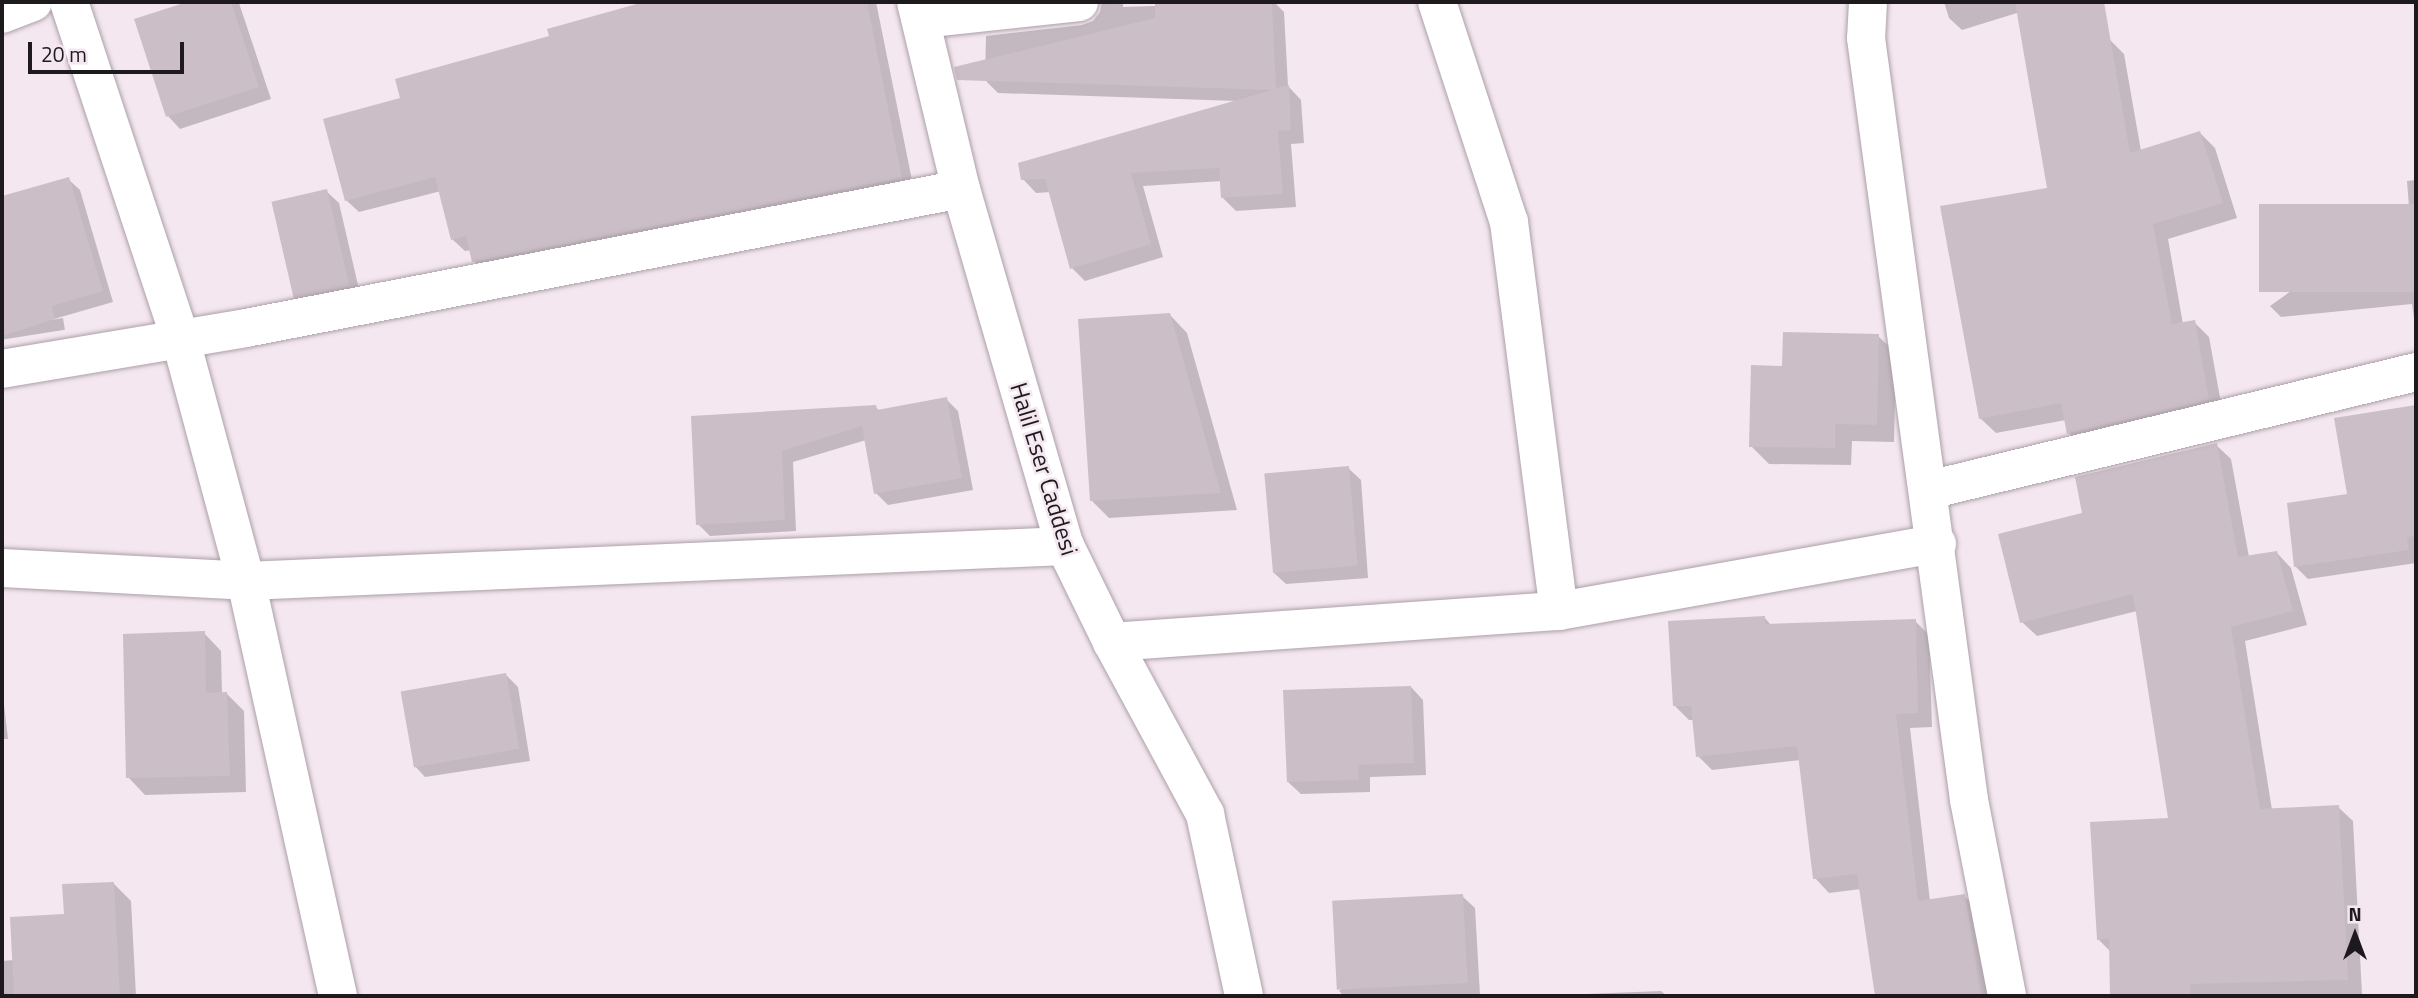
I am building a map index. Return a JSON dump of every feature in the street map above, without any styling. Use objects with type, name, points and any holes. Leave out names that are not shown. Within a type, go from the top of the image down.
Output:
[{"type":"street","points":[[2,14],[33,2]]},
{"type":"street","points":[[69,2],[180,337],[246,581],[338,996]]},
{"type":"street","points":[[918,10],[1079,2]]},
{"type":"street","points":[[1437,2],[1508,222],[1559,611]]},
{"type":"street","points":[[1868,2],[1866,38],[1937,544],[1969,800],[2007,996]]},
{"type":"street","name":"Halil Eser Caddesi","points":[[918,10],[961,189],[1065,546],[1112,642],[1205,814],[1244,996]]},
{"type":"street","points":[[2,369],[246,328],[961,189]]},
{"type":"street","points":[[1929,490],[2416,372]]},
{"type":"street","points":[[1112,642],[1559,611],[1937,544]]},
{"type":"street","points":[[2,568],[246,581],[1065,546]]},
{"type":"building","points":[[187,2],[231,2],[259,87],[166,117],[134,19]]},
{"type":"building","points":[[644,2],[867,2],[902,178],[472,262],[466,236],[451,240],[435,177],[345,201],[323,119],[400,98],[395,79],[549,36],[547,29]]},
{"type":"building","points":[[1272,2],[1276,88],[1289,85],[1291,130],[1278,131],[1283,194],[1221,198],[1219,168],[1131,173],[1151,244],[1070,269],[1045,179],[1021,180],[1018,163],[1272,90],[957,80],[954,67],[1155,18],[1155,4]]},
{"type":"building","points":[[2015,2],[2104,2],[2130,153],[2200,131],[2223,203],[2153,224],[2172,324],[2195,320],[2209,400],[2067,434],[2061,403],[1979,419],[1940,206],[2047,188]]},
{"type":"building","points":[[69,177],[103,291],[52,306],[55,319],[2,336],[2,196]]},
{"type":"building","points":[[327,189],[349,286],[294,299],[271,202]]},
{"type":"building","points":[[2259,204],[2416,204],[2416,292],[2259,292]]},
{"type":"building","points":[[1170,313],[1221,493],[1090,501],[1078,319]]},
{"type":"building","points":[[1783,332],[1879,334],[1877,425],[1835,424],[1835,448],[1749,447],[1751,365],[1782,366]]},
{"type":"building","points":[[947,397],[962,478],[874,494],[862,426],[782,451],[785,520],[696,525],[691,416],[876,405],[877,410]]},
{"type":"building","points":[[2416,405],[2416,536],[2407,537],[2409,550],[2294,567],[2287,503],[2347,494],[2334,418]]},
{"type":"building","points":[[2217,443],[2238,557],[2277,551],[2293,611],[2231,627],[2260,809],[2339,805],[2348,980],[2190,984],[2191,996],[2110,996],[2109,939],[2097,940],[2090,822],[2168,818],[2133,594],[2020,623],[1998,534],[2082,513],[2075,477]]},
{"type":"building","points":[[1349,466],[1358,566],[1273,573],[1264,473]]},
{"type":"building","points":[[1765,616],[1765,624],[1916,619],[1918,713],[1896,714],[1918,901],[1965,894],[1981,996],[1875,996],[1857,874],[1813,879],[1797,746],[1696,757],[1691,706],[1673,706],[1668,621]]},
{"type":"building","points":[[205,631],[206,693],[227,692],[230,776],[126,778],[123,634]]},
{"type":"building","points":[[506,673],[519,749],[414,767],[401,692]]},
{"type":"building","points":[[1411,686],[1414,763],[1358,765],[1359,780],[1287,782],[1283,690]]},
{"type":"building","points":[[114,882],[120,996],[14,996],[10,917],[64,914],[62,884]]},
{"type":"building","points":[[1463,894],[1468,983],[1337,990],[1332,901]]}]
